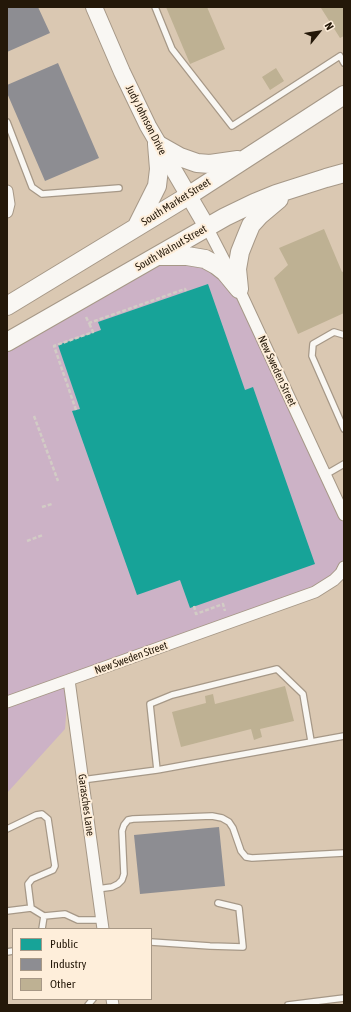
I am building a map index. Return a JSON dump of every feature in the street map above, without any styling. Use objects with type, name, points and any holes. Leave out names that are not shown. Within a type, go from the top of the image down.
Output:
[{"type":"main road","name":"South Market Street","points":[[10,302],[188,196],[344,95]]},
{"type":"main road","points":[[157,144],[180,157],[197,163],[210,164],[243,160]]},
{"type":"main road","points":[[136,227],[157,186],[159,169],[157,144]]},
{"type":"main road","name":"South Walnut Street","points":[[7,342],[207,227],[254,203],[292,189],[344,173]]},
{"type":"main road","points":[[239,289],[236,269],[238,259],[251,225],[271,204],[292,189]]},
{"type":"main road","points":[[158,256],[196,257],[205,259],[225,272],[239,289]]},
{"type":"street","name":"Judy Johnson Drive","points":[[94,7],[125,79],[157,144],[207,227]]},
{"type":"street","points":[[7,191],[9,204],[7,212]]},
{"type":"street","name":"New Sweden Street","points":[[207,227],[239,289],[344,515]]},
{"type":"street","name":"New Sweden Street","points":[[69,680],[315,592],[334,580],[341,573],[344,567]]},
{"type":"street","points":[[7,702],[69,680]]},
{"type":"street","name":"Garasches Lane","points":[[69,680],[102,925]]},
{"type":"lane","points":[[155,7],[172,49],[232,126],[340,56],[344,63]]},
{"type":"lane","points":[[7,122],[32,187],[42,194],[119,188]]},
{"type":"lane","points":[[344,335],[334,332],[313,344],[312,356],[344,429]]},
{"type":"lane","points":[[325,475],[344,464]]},
{"type":"lane","points":[[157,770],[150,704],[172,695],[277,669],[304,694],[311,741]]},
{"type":"lane","points":[[82,780],[157,770],[344,736]]},
{"type":"lane","points":[[7,829],[36,815],[42,814],[48,819],[55,866],[53,870],[32,879],[28,884],[31,908]]},
{"type":"lane","points":[[97,889],[112,887],[122,880],[124,874],[122,831],[128,820],[133,819],[212,816],[222,818],[229,822],[233,828],[241,851],[246,857],[252,858],[344,853]]},
{"type":"lane","points":[[152,942],[243,947],[239,908],[218,904]]},
{"type":"lane","points":[[7,911],[31,908],[44,916],[65,914],[78,920],[102,925]]},
{"type":"lane","points":[[42,928],[44,916]]},
{"type":"lane","points":[[288,1005],[344,998]]},
{"type":"path","points":[[89,322],[185,289],[186,291]]},
{"type":"path","points":[[76,410],[54,346],[93,332],[86,318]]},
{"type":"path","points":[[34,416],[58,481]]},
{"type":"path","points":[[42,507],[52,504]]},
{"type":"path","points":[[27,541],[42,535]]},
{"type":"path","points":[[194,606],[196,614],[223,604],[226,611]]},
{"type":"shaded area","points":[[158,256],[225,272],[344,515],[344,567],[334,580],[69,680],[65,729],[7,793],[7,342]]},
{"type":"building: Public","points":[[208,284],[245,390],[253,387],[315,564],[190,608],[180,580],[137,595],[72,411],[80,409],[58,345],[101,330],[98,322]]},
{"type":"building: Industry","points":[[7,7],[38,7],[50,33],[7,52]]},
{"type":"building: Industry","points":[[58,63],[99,158],[45,181],[7,93],[7,85]]},
{"type":"building: Industry","points":[[219,827],[225,886],[140,894],[134,835]]},
{"type":"building: Other","points":[[166,7],[207,7],[225,49],[190,64]]},
{"type":"building: Other","points":[[344,7],[344,36],[340,38],[321,8]]},
{"type":"building: Other","points":[[276,68],[284,81],[270,90],[262,77]]},
{"type":"building: Other","points":[[324,229],[342,272],[344,271],[344,313],[298,334],[274,278],[288,265],[279,248]]},
{"type":"building: Other","points":[[285,686],[294,721],[260,729],[262,737],[254,740],[251,729],[181,747],[172,712],[206,703],[205,696],[213,694],[215,704]]}]
